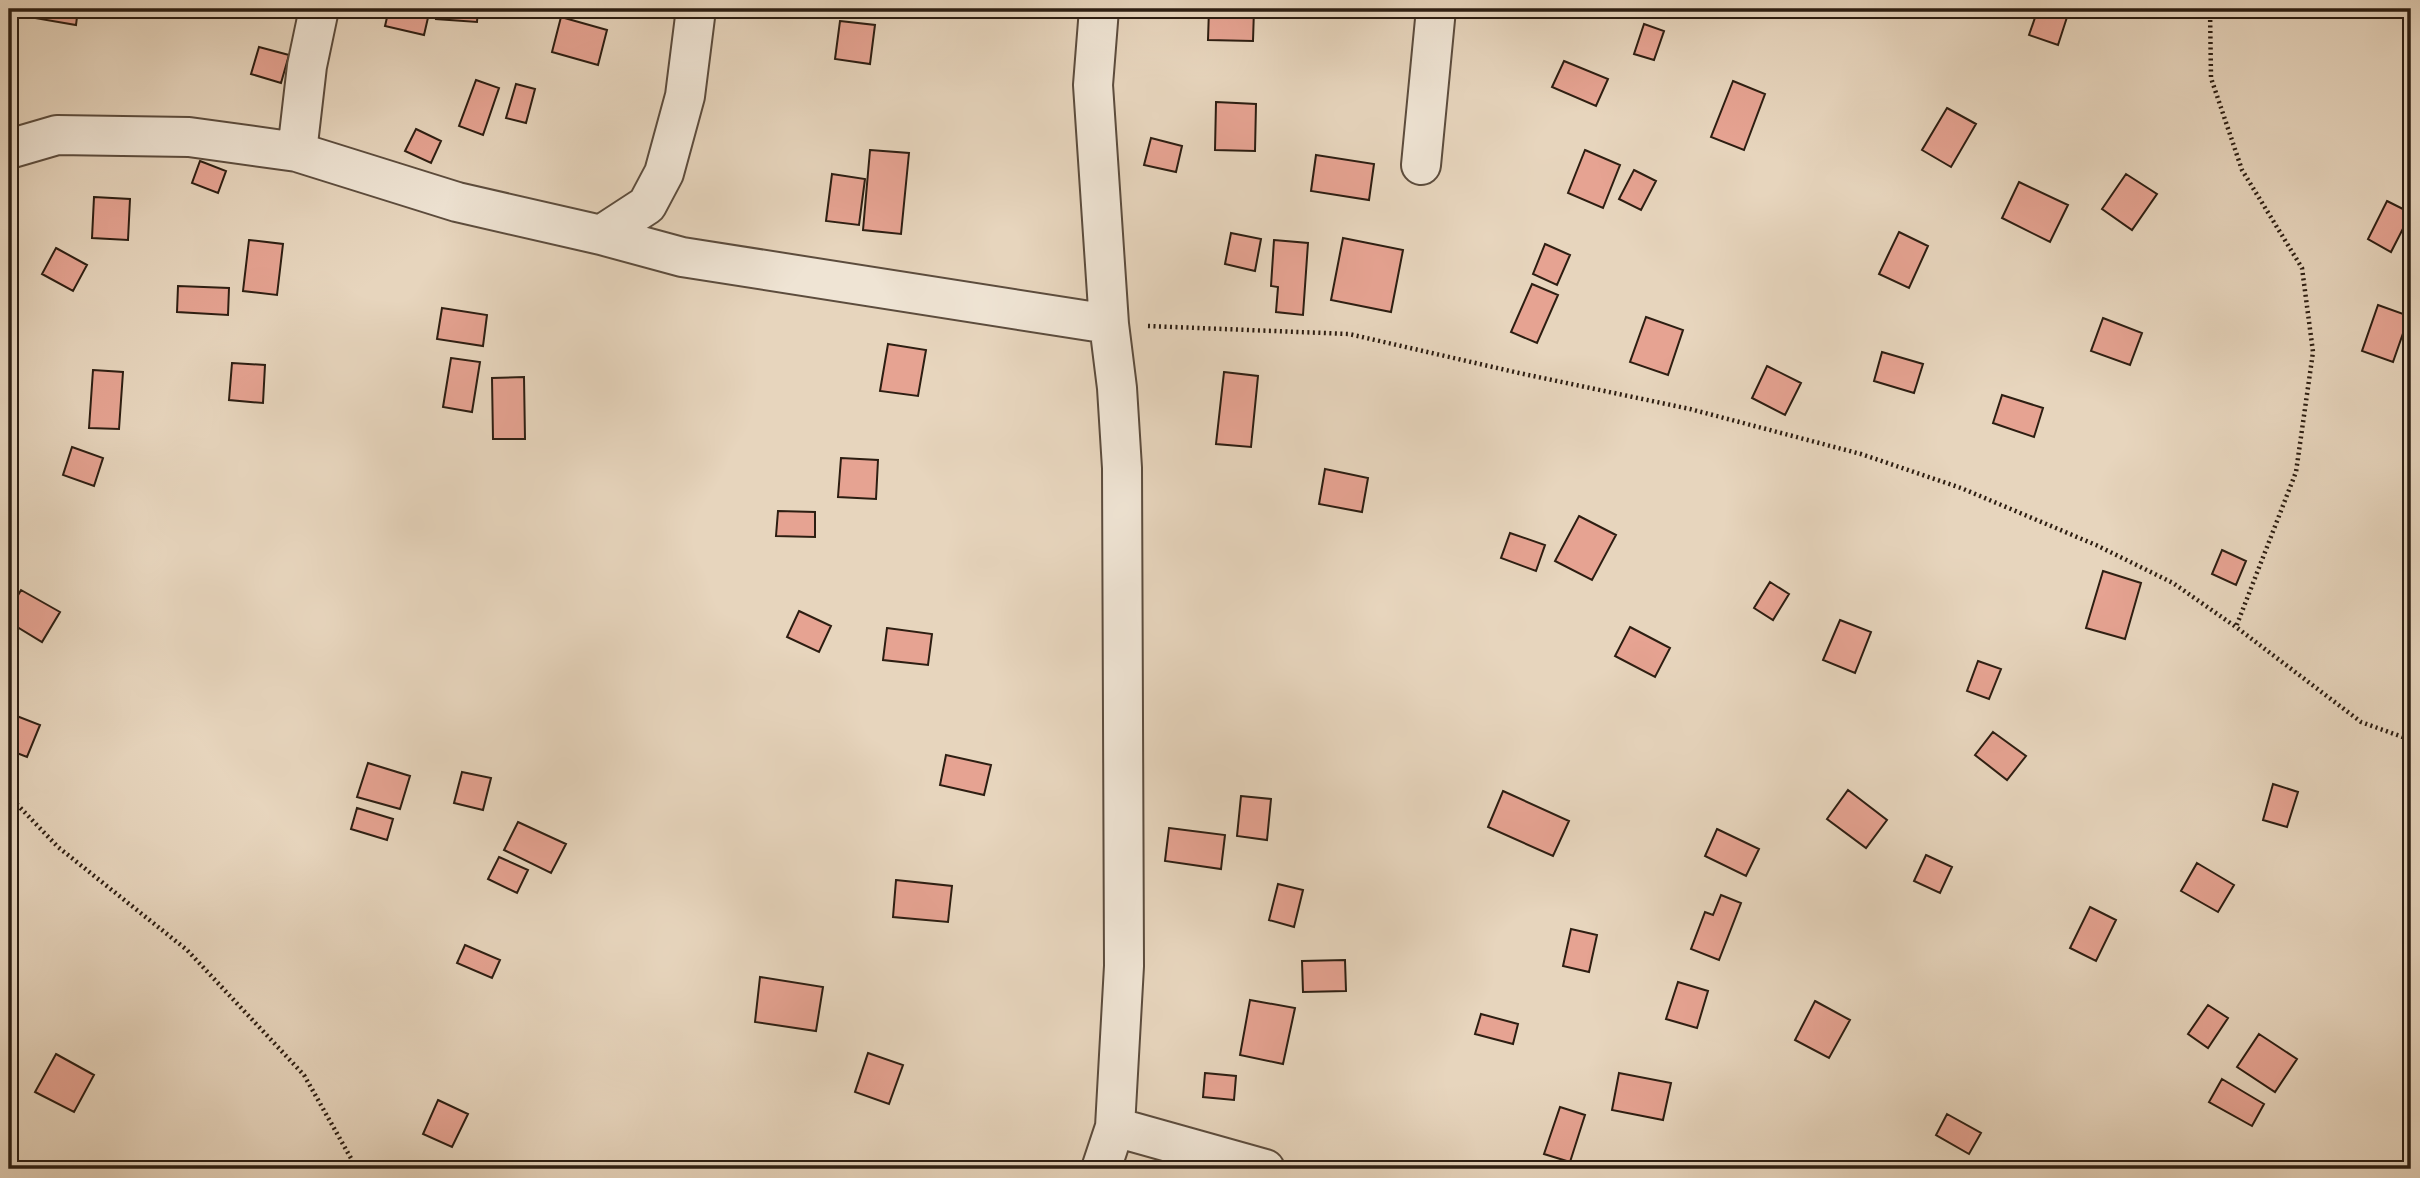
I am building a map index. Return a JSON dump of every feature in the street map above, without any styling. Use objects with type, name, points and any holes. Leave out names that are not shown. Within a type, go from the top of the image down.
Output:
[{"type":"street","points":[[297,152],[307,66],[319,9]]},
{"type":"street","points":[[601,234],[647,205],[664,173],[685,96],[696,9]]},
{"type":"street","points":[[1099,9],[1093,85],[1122,468],[1124,966],[1115,1127],[1101,1169]]},
{"type":"street","points":[[1421,165],[1436,9]]},
{"type":"street","points":[[9,149],[57,135],[189,137],[297,152],[457,202],[601,234],[682,257],[1109,324]]},
{"type":"street","points":[[1115,1127],[1265,1169]]},
{"type":"path","points":[[2210,9],[2211,78],[2242,170],[2302,268],[2313,352],[2296,472],[2236,627]]},
{"type":"path","points":[[1109,324],[1349,334],[1690,409],[1861,454],[1961,488],[2096,545],[2173,583],[2361,722],[2411,740]]},
{"type":"path","points":[[9,796],[58,847],[187,950],[304,1076],[357,1169]]},
{"type":"building","points":[[30,9],[78,9],[76,25],[29,17]]},
{"type":"building","points":[[389,9],[430,9],[424,35],[385,26]]},
{"type":"building","points":[[437,9],[478,9],[477,22],[436,19]]},
{"type":"building","points":[[1209,9],[1254,9],[1253,41],[1208,40]]},
{"type":"building","points":[[2038,9],[2069,11],[2058,45],[2029,35]]},
{"type":"building","points":[[561,17],[607,30],[598,65],[552,52]]},
{"type":"building","points":[[840,21],[875,25],[870,64],[835,59]]},
{"type":"building","points":[[1644,24],[1664,31],[1654,60],[1634,54]]},
{"type":"building","points":[[259,47],[289,55],[281,83],[251,74]]},
{"type":"building","points":[[1564,61],[1608,79],[1596,106],[1552,87]]},
{"type":"building","points":[[476,80],[499,88],[483,135],[459,126]]},
{"type":"building","points":[[1733,81],[1765,94],[1744,150],[1711,137]]},
{"type":"building","points":[[516,84],[535,89],[526,123],[506,118]]},
{"type":"building","points":[[1216,102],[1256,104],[1255,151],[1215,150]]},
{"type":"building","points":[[1947,108],[1976,124],[1951,167],[1922,150]]},
{"type":"building","points":[[416,129],[441,141],[431,163],[405,151]]},
{"type":"building","points":[[1151,138],[1182,146],[1176,172],[1144,165]]},
{"type":"building","points":[[870,150],[909,153],[901,234],[863,230]]},
{"type":"building","points":[[1585,150],[1620,165],[1603,208],[1568,193]]},
{"type":"building","points":[[1316,155],[1374,164],[1369,200],[1311,191]]},
{"type":"building","points":[[200,161],[226,171],[218,193],[192,183]]},
{"type":"building","points":[[1634,170],[1656,181],[1641,210],[1619,199]]},
{"type":"building","points":[[832,174],[865,179],[859,225],[826,221]]},
{"type":"building","points":[[2126,174],[2157,194],[2132,230],[2102,209]]},
{"type":"building","points":[[2019,182],[2068,205],[2050,242],[2002,218]]},
{"type":"building","points":[[94,197],[130,199],[128,240],[92,238]]},
{"type":"building","points":[[2387,201],[2411,213],[2391,252],[2368,239]]},
{"type":"building","points":[[1899,232],[1928,246],[1909,288],[1879,274]]},
{"type":"building","points":[[1231,233],[1261,239],[1255,271],[1225,264]]},
{"type":"building","points":[[1343,238],[1403,250],[1391,312],[1331,300]]},
{"type":"building","points":[[249,240],[283,244],[277,295],[243,291]]},
{"type":"building","points":[[1274,240],[1308,243],[1303,315],[1276,312],[1278,287],[1271,286]]},
{"type":"building","points":[[1545,244],[1570,255],[1557,285],[1533,274]]},
{"type":"building","points":[[56,248],[87,265],[73,291],[42,274]]},
{"type":"building","points":[[1532,284],[1558,295],[1537,343],[1511,332]]},
{"type":"building","points":[[178,286],[229,288],[228,315],[177,312]]},
{"type":"building","points":[[2378,305],[2409,316],[2393,362],[2362,351]]},
{"type":"building","points":[[442,308],[487,315],[483,346],[437,339]]},
{"type":"building","points":[[1646,317],[1683,330],[1668,375],[1630,362]]},
{"type":"building","points":[[2103,318],[2142,333],[2130,365],[2091,351]]},
{"type":"building","points":[[888,344],[926,350],[918,396],[880,391]]},
{"type":"building","points":[[1882,352],[1923,364],[1914,393],[1874,381]]},
{"type":"building","points":[[451,358],[480,362],[472,412],[443,407]]},
{"type":"building","points":[[232,363],[265,365],[263,403],[229,400]]},
{"type":"building","points":[[1767,366],[1801,383],[1785,415],[1752,398]]},
{"type":"building","points":[[93,370],[123,372],[119,429],[89,428]]},
{"type":"building","points":[[1224,372],[1258,376],[1251,447],[1216,444]]},
{"type":"building","points":[[524,377],[525,439],[493,439],[492,378]]},
{"type":"building","points":[[2002,395],[2043,408],[2034,437],[1993,423]]},
{"type":"building","points":[[72,447],[103,458],[94,486],[63,475]]},
{"type":"building","points":[[841,458],[878,460],[876,499],[838,497]]},
{"type":"building","points":[[1325,469],[1368,478],[1362,512],[1319,504]]},
{"type":"building","points":[[778,511],[815,512],[815,537],[776,536]]},
{"type":"building","points":[[1579,516],[1616,535],[1592,580],[1555,561]]},
{"type":"building","points":[[1510,533],[1545,545],[1536,571],[1501,558]]},
{"type":"building","points":[[2222,550],[2246,561],[2236,585],[2212,574]]},
{"type":"building","points":[[2103,571],[2141,583],[2125,639],[2086,628]]},
{"type":"building","points":[[1770,582],[1789,594],[1773,620],[1754,608]]},
{"type":"building","points":[[21,590],[60,612],[42,642],[9,622],[9,611]]},
{"type":"building","points":[[799,611],[831,626],[819,652],[787,637]]},
{"type":"building","points":[[1840,620],[1871,632],[1855,673],[1823,660]]},
{"type":"building","points":[[1630,627],[1670,648],[1655,677],[1615,656]]},
{"type":"building","points":[[887,628],[932,634],[928,665],[883,660]]},
{"type":"building","points":[[1978,661],[2001,669],[1989,699],[1967,691]]},
{"type":"building","points":[[9,713],[40,725],[27,757],[9,750]]},
{"type":"building","points":[[1993,732],[2026,756],[2007,780],[1975,755]]},
{"type":"building","points":[[946,755],[991,765],[984,795],[940,785]]},
{"type":"building","points":[[368,763],[410,776],[400,809],[357,797]]},
{"type":"building","points":[[462,772],[491,778],[483,810],[454,803]]},
{"type":"building","points":[[2273,784],[2298,792],[2287,827],[2263,820]]},
{"type":"building","points":[[1848,790],[1887,820],[1866,848],[1827,819]]},
{"type":"building","points":[[1503,791],[1569,821],[1553,856],[1488,827]]},
{"type":"building","points":[[1241,796],[1271,799],[1267,840],[1237,836]]},
{"type":"building","points":[[357,808],[393,819],[387,840],[351,829]]},
{"type":"building","points":[[518,822],[566,844],[551,873],[504,850]]},
{"type":"building","points":[[1169,828],[1225,835],[1221,869],[1165,861]]},
{"type":"building","points":[[1717,829],[1759,849],[1746,876],[1705,856]]},
{"type":"building","points":[[1926,855],[1952,867],[1940,893],[1914,881]]},
{"type":"building","points":[[499,857],[528,870],[517,893],[488,879]]},
{"type":"building","points":[[2197,863],[2234,885],[2218,912],[2181,891]]},
{"type":"building","points":[[896,880],[952,886],[948,922],[893,917]]},
{"type":"building","points":[[1278,884],[1303,890],[1294,927],[1269,920]]},
{"type":"building","points":[[1721,895],[1741,903],[1719,960],[1691,949],[1705,912],[1713,915]]},
{"type":"building","points":[[2090,907],[2116,920],[2096,961],[2070,948]]},
{"type":"building","points":[[1571,929],[1597,935],[1589,972],[1563,966]]},
{"type":"building","points":[[465,945],[500,960],[492,978],[457,963]]},
{"type":"building","points":[[1345,960],[1346,991],[1303,992],[1302,961]]},
{"type":"building","points":[[760,977],[823,987],[816,1031],[755,1022]]},
{"type":"building","points":[[1678,982],[1708,991],[1697,1028],[1666,1019]]},
{"type":"building","points":[[1250,1000],[1295,1008],[1283,1064],[1240,1055]]},
{"type":"building","points":[[1815,1001],[1850,1020],[1829,1058],[1795,1040]]},
{"type":"building","points":[[2208,1005],[2228,1018],[2208,1048],[2188,1034]]},
{"type":"building","points":[[1481,1014],[1518,1024],[1513,1044],[1475,1034]]},
{"type":"building","points":[[2259,1034],[2297,1059],[2275,1092],[2237,1067]]},
{"type":"building","points":[[868,1053],[903,1065],[889,1104],[855,1092]]},
{"type":"building","points":[[56,1054],[94,1075],[74,1112],[35,1092]]},
{"type":"building","points":[[1205,1073],[1236,1076],[1234,1100],[1203,1097]]},
{"type":"building","points":[[1619,1073],[1671,1083],[1663,1120],[1612,1110]]},
{"type":"building","points":[[2222,1079],[2264,1104],[2252,1126],[2209,1102]]},
{"type":"building","points":[[438,1100],[468,1114],[452,1147],[423,1134]]},
{"type":"building","points":[[1560,1107],[1585,1115],[1570,1162],[1544,1154]]},
{"type":"building","points":[[1947,1114],[1981,1133],[1969,1154],[1936,1135]]}]
